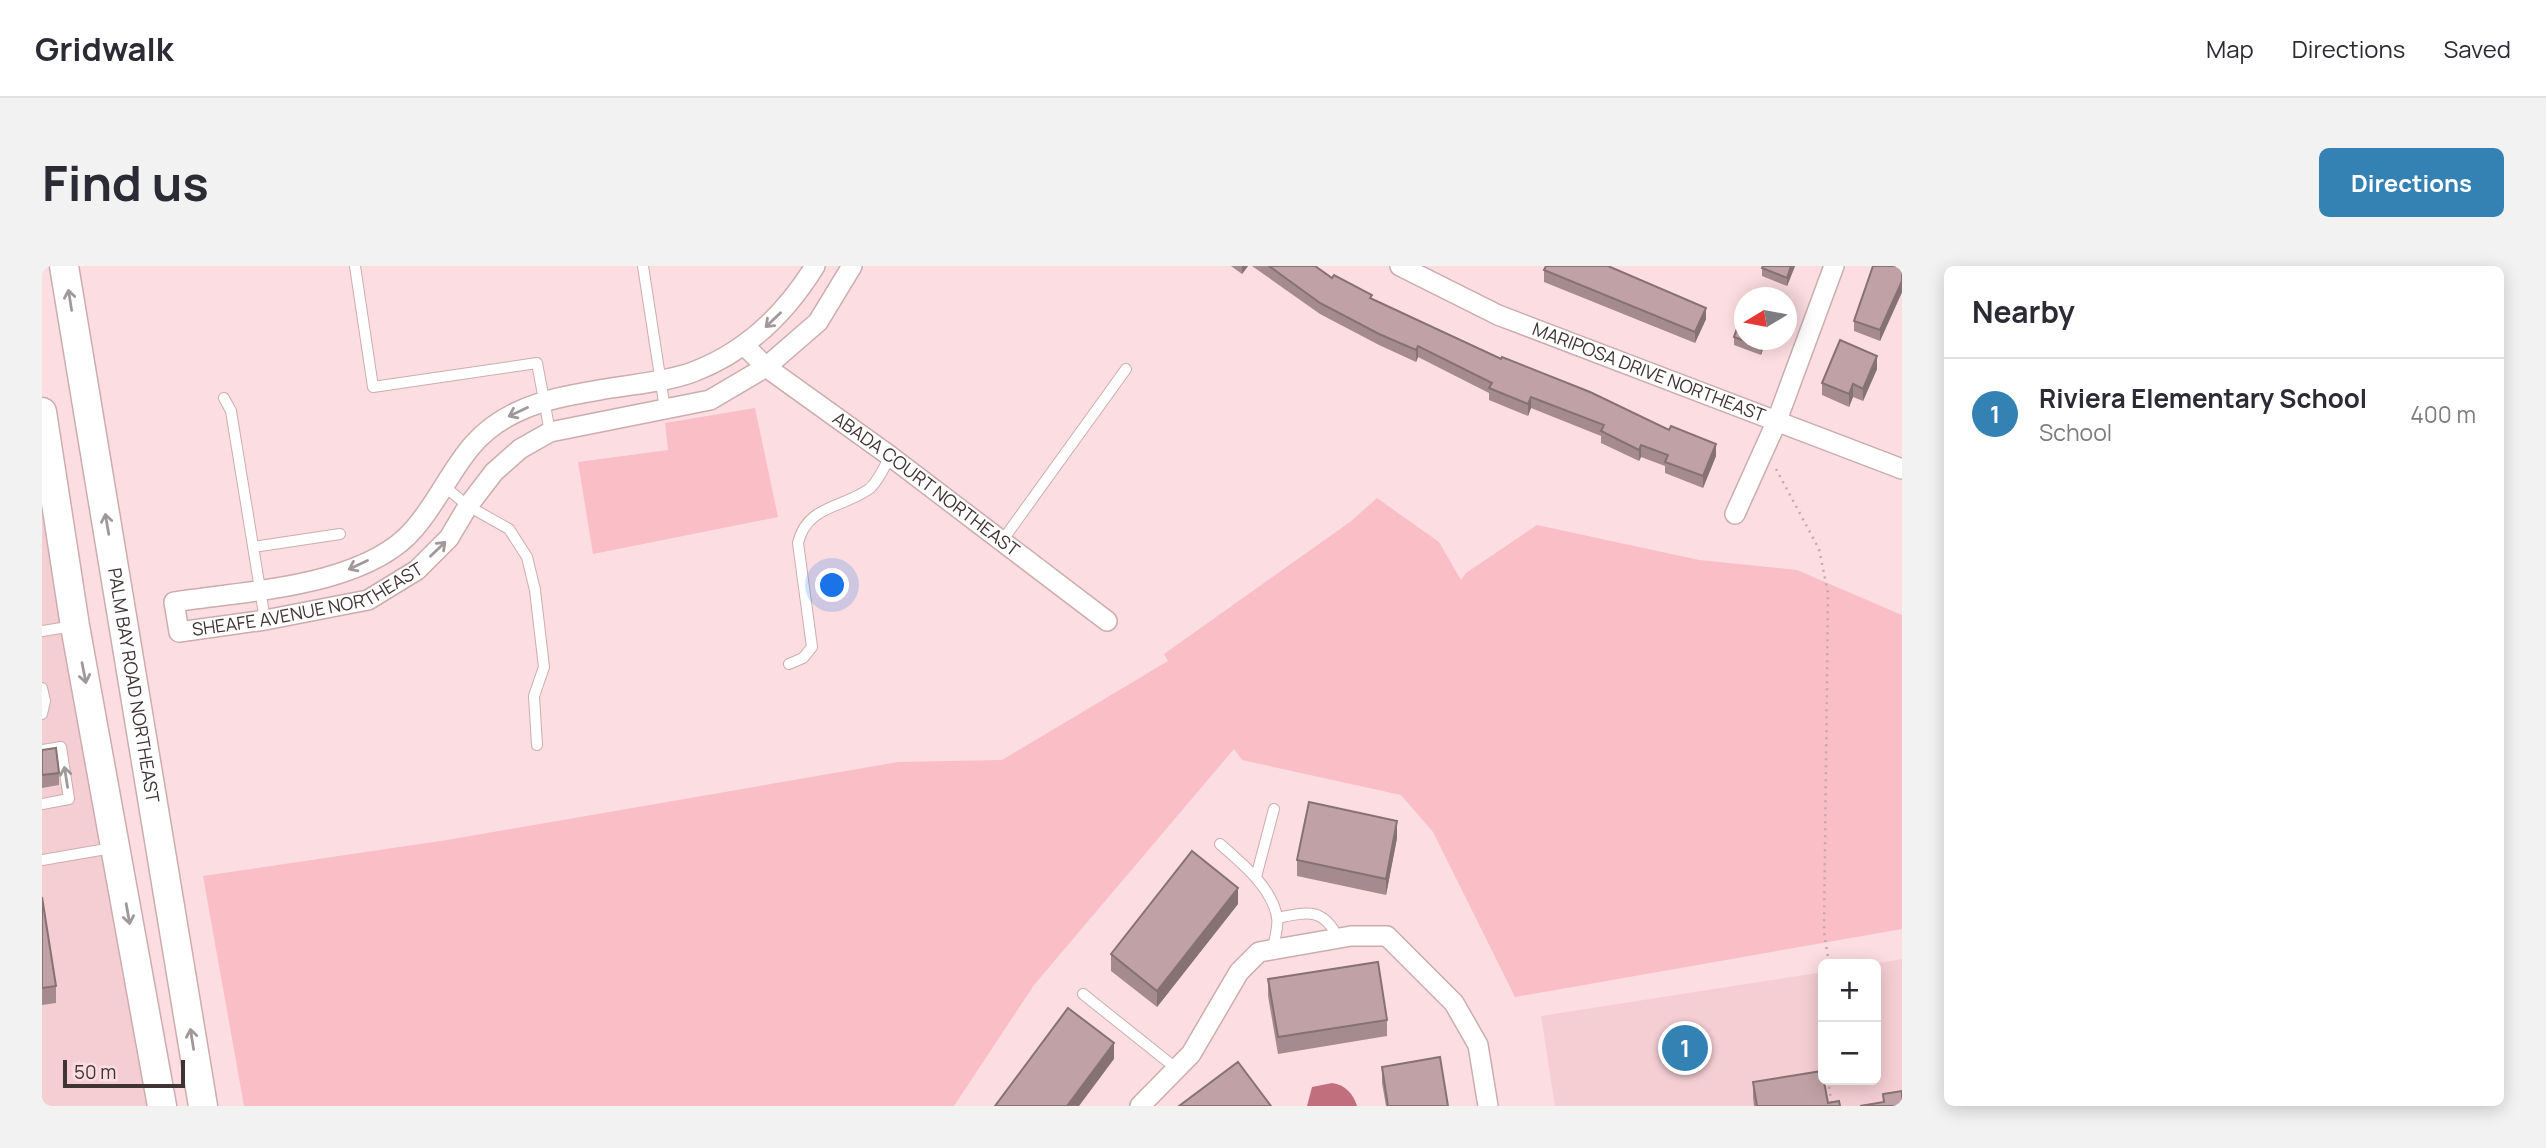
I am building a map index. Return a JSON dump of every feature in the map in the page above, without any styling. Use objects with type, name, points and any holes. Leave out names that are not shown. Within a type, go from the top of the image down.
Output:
[{"type":"main road","name":"PALM BAY ROAD NORTHEAST","points":[[64,266],[203,1106]]},
{"type":"main road","points":[[42,412],[75,626],[162,1106]]},
{"type":"street","name":"SHEAFE AVENUE NORTHEAST","points":[[815,266],[779,315],[745,346],[692,373],[545,401],[518,411],[490,427],[463,453],[413,531],[384,553],[344,572],[260,589],[174,602],[179,632],[265,620],[368,600],[416,570],[449,538],[468,506],[494,472],[511,456],[550,432],[710,400],[766,367],[818,322],[852,266]]},
{"type":"street","name":"MARIPOSA DRIVE NORTHEAST","points":[[1400,266],[1498,315],[1902,469]]},
{"type":"street","points":[[1735,514],[1776,423],[1834,266]]},
{"type":"street","name":"ABADA COURT NORTHEAST","points":[[745,346],[766,367],[890,456],[1107,621]]},
{"type":"street","points":[[1140,1106],[1191,1054],[1239,972],[1259,952],[1338,938],[1387,936],[1454,1003],[1478,1045],[1488,1106]]},
{"type":"lane","points":[[355,266],[373,387],[537,363],[550,432]]},
{"type":"lane","points":[[643,266],[665,409]]},
{"type":"lane","points":[[1002,541],[1126,369]]},
{"type":"lane","points":[[224,398],[231,411],[265,620]]},
{"type":"lane","points":[[789,664],[803,658],[812,647],[798,542],[801,530],[816,513],[871,488],[890,456]]},
{"type":"lane","points":[[444,486],[468,506],[509,529],[527,558],[535,590],[544,667],[534,696],[537,745]]},
{"type":"lane","points":[[253,547],[340,534]]},
{"type":"lane","points":[[42,631],[75,626]]},
{"type":"lane","points":[[42,688],[45,701],[42,714]]},
{"type":"lane","points":[[42,750],[61,747],[69,799],[42,804]]},
{"type":"lane","points":[[1256,877],[1274,809]]},
{"type":"lane","points":[[1220,844],[1256,877],[1277,918],[1273,950]]},
{"type":"lane","points":[[42,860],[116,847]]},
{"type":"lane","points":[[1277,918],[1301,913],[1316,914],[1326,918],[1338,938]]},
{"type":"lane","points":[[1083,994],[1177,1069]]},
{"type":"path","points":[[1776,458],[1776,470],[1819,550],[1828,593],[1824,932],[1828,959]]},
{"type":"path","points":[[1829,1085],[1832,1106]]},
{"type":"shaded area","points":[[755,408],[778,517],[593,554],[578,462],[668,450],[665,423]]},
{"type":"shaded area","points":[[42,472],[151,1106],[42,1106]]},
{"type":"shaded area","points":[[1377,498],[1439,542],[1461,580],[1466,573],[1537,525],[1699,560],[1797,570],[1902,615],[1902,929],[1515,997],[1433,832],[1401,795],[1242,760],[1234,749],[1034,985],[954,1106],[244,1106],[203,876],[447,840],[898,762],[1002,760],[1168,661],[1164,654],[1350,522]]},
{"type":"shaded area","points":[[1902,959],[1902,1106],[1555,1106],[1541,1016],[1818,973],[1818,1085],[1881,1085],[1881,962]]},
{"type":"shaded area","points":[[1332,1083],[1348,1090],[1357,1106],[1307,1106],[1312,1087]]},
{"type":"building","points":[[1269,266],[1315,266],[1332,278],[1334,275],[1372,295],[1370,298],[1501,359],[1502,357],[1590,392],[1669,430],[1671,426],[1716,444],[1703,476],[1665,462],[1668,455],[1641,445],[1639,450],[1601,431],[1604,425],[1531,397],[1528,404],[1489,388],[1492,383],[1418,346],[1416,350],[1379,334],[1320,303]]},
{"type":"building","points":[[1546,266],[1608,266],[1706,308],[1695,332],[1544,270]]},
{"type":"building","points":[[1791,266],[1787,278],[1762,268]]},
{"type":"building","points":[[1873,266],[1902,266],[1902,281],[1880,330],[1854,321]]},
{"type":"building","points":[[1840,340],[1877,356],[1863,389],[1853,384],[1849,394],[1822,383]]},
{"type":"building","points":[[56,748],[59,773],[42,775],[42,750]]},
{"type":"building","points":[[1309,802],[1397,821],[1386,879],[1297,860]]},
{"type":"building","points":[[1192,851],[1238,888],[1157,991],[1111,954]]},
{"type":"building","points":[[42,897],[56,986],[42,988]]},
{"type":"building","points":[[1378,962],[1387,1020],[1278,1037],[1268,979]]},
{"type":"building","points":[[1068,1008],[1114,1043],[1067,1106],[995,1106]]},
{"type":"building","points":[[1440,1057],[1448,1106],[1388,1106],[1382,1067]]},
{"type":"building","points":[[1238,1062],[1271,1106],[1179,1106]]},
{"type":"building","points":[[1818,1072],[1818,1085],[1825,1085],[1828,1103],[1839,1101],[1840,1106],[1757,1106],[1753,1082]]},
{"type":"building","points":[[1902,1091],[1902,1106],[1860,1106],[1884,1102],[1883,1094]]},
{"type":"place","name":"Riviera Elementary School","points":[[1685,1048]]}]
